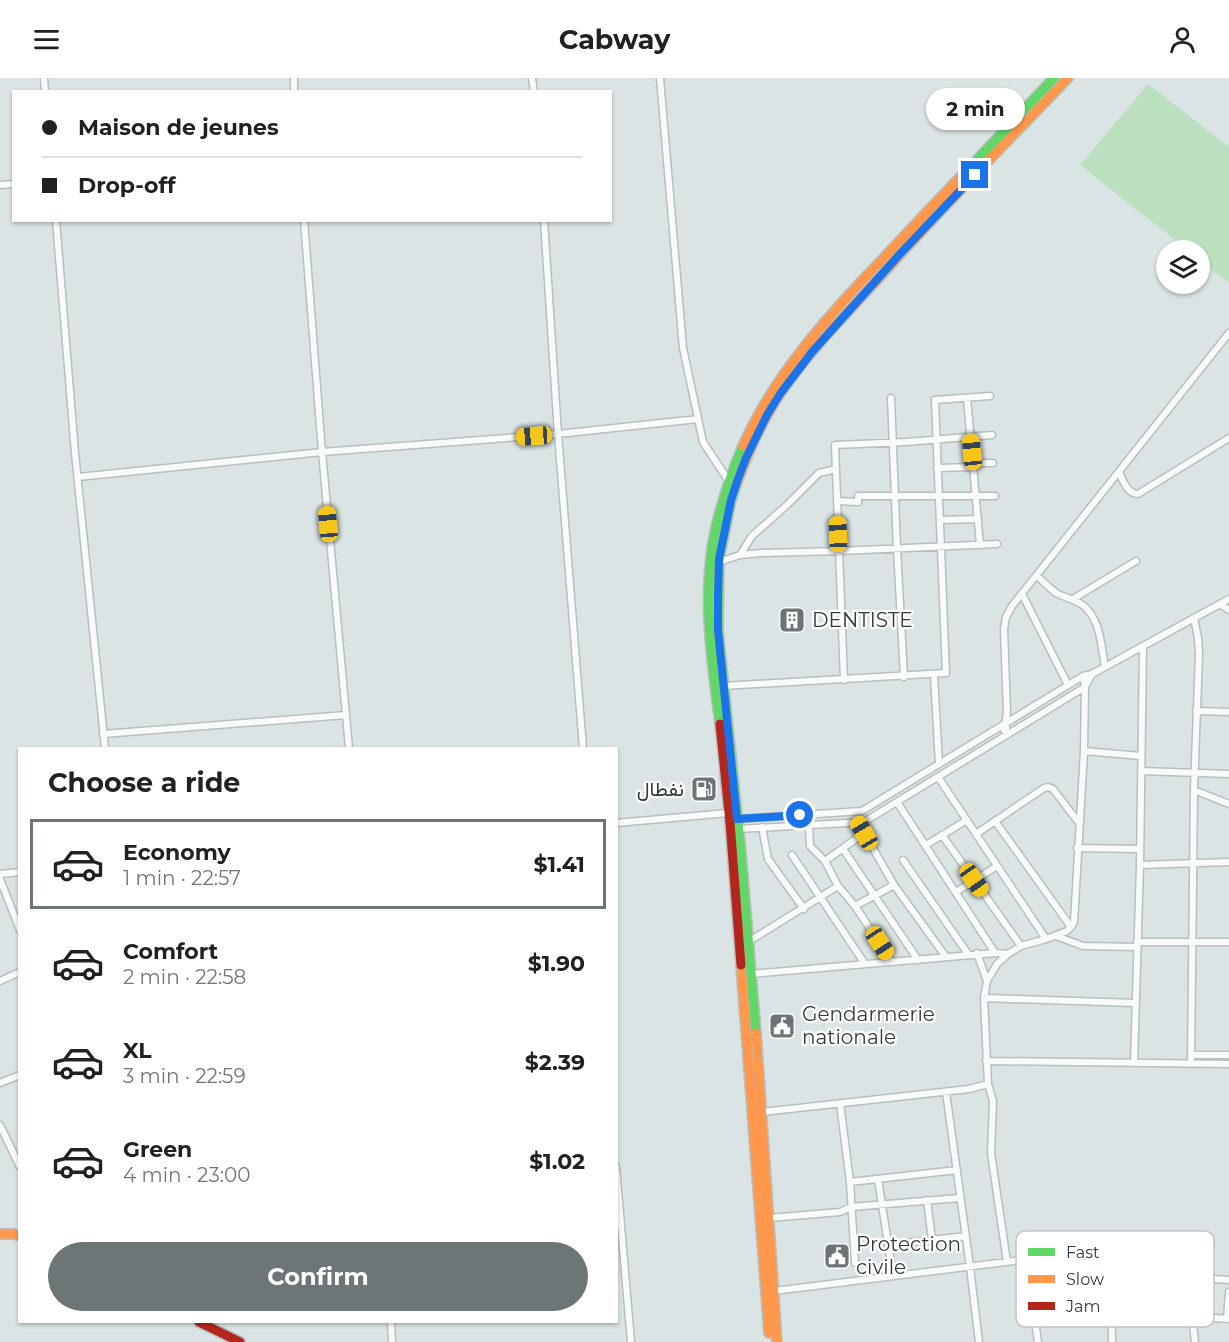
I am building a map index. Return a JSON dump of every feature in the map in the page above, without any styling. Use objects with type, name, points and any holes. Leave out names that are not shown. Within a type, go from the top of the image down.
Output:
[{"type":"main road","points":[[777,1342],[751,974],[718,630],[719,562],[728,480],[766,400],[785,371],[815,341],[1054,78]]},
{"type":"main road","points":[[877,272],[1068,78]]},
{"type":"main road","points":[[770,1342],[744,1000],[720,726],[710,651],[708,602],[713,543],[727,500],[767,415],[815,341]]},
{"type":"main road","points":[[0,1234],[18,1235]]},
{"type":"main road","points":[[201,1323],[235,1341]]},
{"type":"street","points":[[660,78],[683,348],[703,442],[728,480]]},
{"type":"street","points":[[56,222],[75,453],[105,747]]},
{"type":"street","points":[[304,222],[349,747]]},
{"type":"street","points":[[544,222],[583,747]]},
{"type":"street","points":[[1005,729],[1007,713],[1004,629],[1006,617],[1012,606],[1229,333]]},
{"type":"street","points":[[723,686],[946,674],[935,400],[990,396]]},
{"type":"street","points":[[891,398],[904,677]]},
{"type":"street","points":[[968,398],[980,544]]},
{"type":"street","points":[[78,477],[322,452],[558,434],[698,419]]},
{"type":"street","points":[[844,680],[835,444],[992,435]]},
{"type":"street","points":[[1119,472],[1130,491],[1138,494],[1229,438]]},
{"type":"street","points":[[937,468],[974,467],[980,463],[993,463]]},
{"type":"street","points":[[740,555],[752,536],[819,473],[836,469]]},
{"type":"street","points":[[837,501],[858,502],[858,496],[995,496]]},
{"type":"street","points":[[940,520],[978,519]]},
{"type":"street","points":[[719,562],[740,555],[761,553],[997,544]]},
{"type":"street","points":[[1073,599],[1136,561]]},
{"type":"street","points":[[1037,576],[1054,591],[1084,606],[1091,615],[1098,629],[1105,667]]},
{"type":"street","points":[[1022,594],[1068,685]]},
{"type":"street","points":[[738,824],[762,827],[864,822],[938,777],[1068,685],[1229,599]]},
{"type":"street","points":[[1220,604],[1229,609]]},
{"type":"street","points":[[1191,1064],[1194,790],[1199,654],[1194,618]]},
{"type":"street","points":[[1134,1063],[1143,646]]},
{"type":"street","points":[[738,824],[862,811],[939,764],[1085,687],[1092,674]]},
{"type":"street","points":[[934,675],[939,764]]},
{"type":"street","points":[[1007,1262],[991,1153],[993,1101],[988,1084],[986,1062],[984,998],[987,981],[997,964],[1008,954],[1021,946],[1067,931],[1074,922],[1084,751],[1085,687],[1083,676]]},
{"type":"street","points":[[1196,711],[1229,712]]},
{"type":"street","points":[[103,734],[346,715]]},
{"type":"street","points":[[1084,751],[1141,756]]},
{"type":"street","points":[[1141,771],[1229,774]]},
{"type":"street","points":[[938,777],[1046,939]]},
{"type":"street","points":[[976,834],[1048,787],[1053,789],[1079,824]]},
{"type":"street","points":[[1194,790],[1229,804]]},
{"type":"street","points":[[897,802],[995,952]]},
{"type":"street","points":[[618,823],[728,813]]},
{"type":"street","points":[[926,845],[967,820]]},
{"type":"street","points":[[995,821],[1071,927]]},
{"type":"street","points":[[858,822],[894,885],[946,957]]},
{"type":"street","points":[[809,825],[810,846],[825,861],[838,886],[855,906],[892,962]]},
{"type":"street","points":[[762,827],[768,859],[804,909]]},
{"type":"street","points":[[825,861],[864,833]]},
{"type":"street","points":[[942,835],[1021,946]]},
{"type":"street","points":[[1077,848],[1140,849]]},
{"type":"street","points":[[843,849],[918,960]]},
{"type":"street","points":[[792,855],[865,964]]},
{"type":"street","points":[[903,860],[968,954]]},
{"type":"street","points":[[1140,865],[1229,862]]},
{"type":"street","points":[[956,892],[997,866]]},
{"type":"street","points":[[0,874],[18,872]]},
{"type":"street","points":[[0,879],[18,925]]},
{"type":"street","points":[[855,906],[894,885]]},
{"type":"street","points":[[748,942],[838,886]]},
{"type":"street","points":[[1056,936],[1083,946],[1193,941],[1229,942]]},
{"type":"street","points":[[977,953],[987,981]]},
{"type":"street","points":[[751,974],[977,953],[1008,954]]},
{"type":"street","points":[[0,981],[18,973]]},
{"type":"street","points":[[984,998],[1136,1004]]},
{"type":"street","points":[[1191,1055],[1229,1055]]},
{"type":"street","points":[[986,1062],[1229,1064]]},
{"type":"street","points":[[0,1083],[18,1076]]},
{"type":"street","points":[[762,1112],[946,1092],[988,1084]]},
{"type":"street","points":[[946,1092],[979,1342]]},
{"type":"street","points":[[840,1103],[850,1182],[855,1263]]},
{"type":"street","points":[[0,1125],[18,1163]]},
{"type":"street","points":[[850,1182],[957,1170]]},
{"type":"street","points":[[878,1179],[893,1276]]},
{"type":"street","points":[[618,1190],[631,1342]]},
{"type":"street","points":[[769,1218],[840,1212],[851,1207],[960,1197]]},
{"type":"street","points":[[927,1200],[933,1240]]},
{"type":"street","points":[[888,1245],[966,1236]]},
{"type":"street","points":[[774,1291],[1016,1261]]},
{"type":"street","points":[[1214,1279],[1229,1280]]},
{"type":"street","points":[[1228,1319],[1229,1292]]},
{"type":"street","points":[[391,1323],[392,1342]]},
{"type":"street","points":[[1036,1327],[1038,1342]]},
{"type":"street","points":[[1193,1327],[1195,1342]]},
{"type":"green space","points":[[1148,84],[1229,147],[1229,283],[1210,268],[1210,240],[1175,240],[1080,165]]},
{"type":"traffic: fast","points":[[972,165],[1054,78]]},
{"type":"traffic: fast","points":[[720,724],[710,633],[710,565],[722,505],[743,446]]},
{"type":"traffic: fast","points":[[736,485],[719,559],[718,630],[741,853],[756,1033]]},
{"type":"traffic: slow","points":[[736,485],[766,417],[801,365],[924,229],[1068,78]]},
{"type":"traffic: slow","points":[[743,446],[770,395],[803,348],[860,283],[972,165]]},
{"type":"traffic: slow","points":[[741,965],[769,1333]]},
{"type":"traffic: slow","points":[[756,1033],[777,1342]]},
{"type":"traffic: slow","points":[[0,1234],[18,1235]]},
{"type":"traffic: jam","points":[[720,724],[741,965]]},
{"type":"traffic: jam","points":[[201,1323],[240,1342]]},
{"type":"place","name":"DENTISTE","points":[[792,620]]},
{"type":"place","name":"نفطال","points":[[704,789]]},
{"type":"place","name":"Gendarmerie nationale","points":[[782,1026]]},
{"type":"place","name":"Protection civile","points":[[837,1256]]},
{"type":"route","points":[[800,815],[737,819],[718,630],[719,559],[731,500],[756,435],[780,394],[812,352],[975,175]]}]
